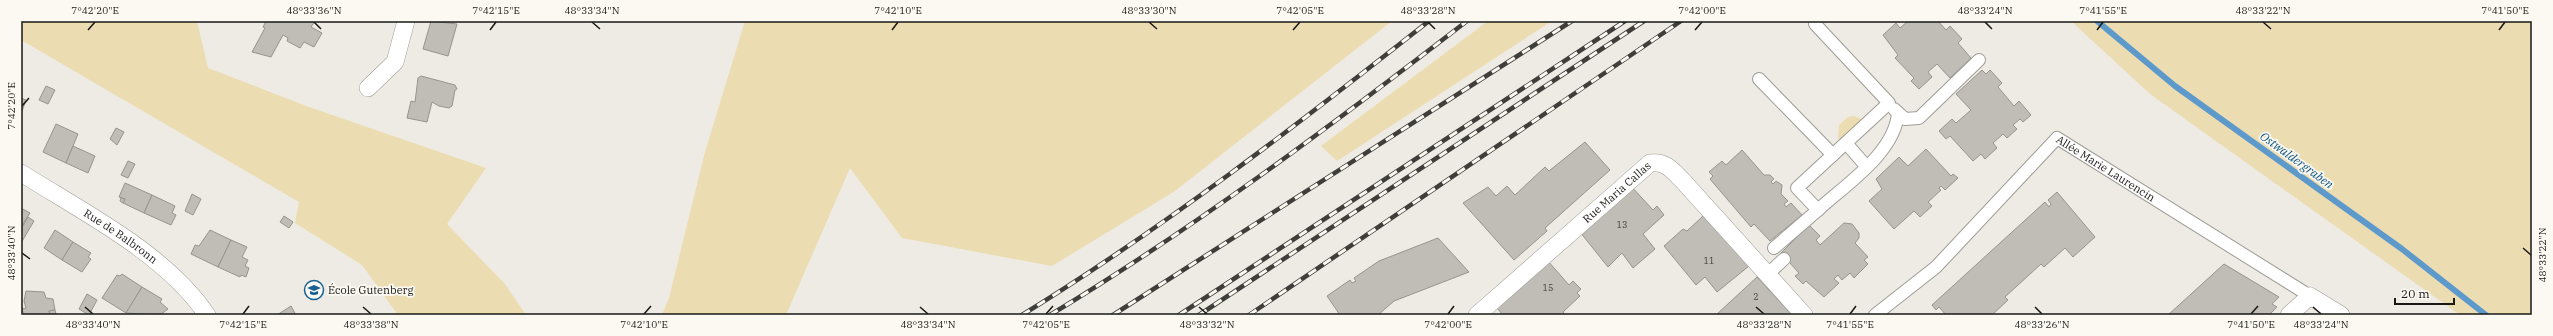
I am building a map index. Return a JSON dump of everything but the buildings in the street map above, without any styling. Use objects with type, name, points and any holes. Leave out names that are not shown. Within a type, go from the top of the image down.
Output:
[{"type":"street","points":[[368,88],[395,62],[406,21]]},
{"type":"street","points":[[1815,24],[1905,119],[1919,118],[1979,60]]},
{"type":"street","points":[[1760,79],[1833,155]]},
{"type":"street","points":[[1818,210],[1797,188],[1889,103]]},
{"type":"street","points":[[1774,248],[1866,166],[1892,138],[1897,127],[1898,113]]},
{"type":"street","name":"Allée Marie Laurencin","points":[[1875,315],[1936,267],[2057,138],[2310,296]]},
{"type":"street","points":[[1846,143],[1866,166]]},
{"type":"street","name":"Rue Maria Callas","points":[[1477,315],[1650,163],[1655,162],[1668,165],[1804,315]]},
{"type":"street","name":"Rue de Balbronn","points":[[21,173],[140,250],[166,269],[197,300],[206,315]]},
{"type":"street","points":[[1768,274],[1784,259]]},
{"type":"street","points":[[2289,315],[2310,296],[2341,315]]},
{"type":"shaded area","points":[[21,21],[197,21],[208,68],[309,107],[486,168],[447,224],[505,284],[526,315],[398,315],[362,265],[295,223],[299,202],[21,40]]},
{"type":"shaded area","points":[[745,21],[1392,21],[1175,191],[1052,266],[902,238],[850,168],[786,315],[662,315],[669,298],[705,152]]},
{"type":"shaded area","points":[[1488,21],[1552,21],[1337,161],[1321,146]]},
{"type":"shaded area","points":[[2071,21],[2532,21],[2532,315],[2460,315],[2150,94]]},
{"type":"shaded area","points":[[1854,116],[1866,121],[1842,143],[1838,138],[1839,125],[1848,117]]},
{"type":"waterway","name":"Ostwaldergraben","points":[[2097,21],[2175,86],[2402,249],[2486,315]]},
{"type":"railway","points":[[1022,315],[1127,247],[1179,211],[1280,137],[1429,21]]},
{"type":"railway","points":[[1050,315],[1158,247],[1211,211],[1314,137],[1467,21]]},
{"type":"railway","points":[[1113,315],[1572,21]]},
{"type":"railway","points":[[1179,315],[1625,21]]},
{"type":"railway","points":[[1199,315],[1644,21]]},
{"type":"railway","points":[[1249,315],[1681,21]]},
{"type":"place","name":"École Gutenberg","points":[[314,290]]}]
